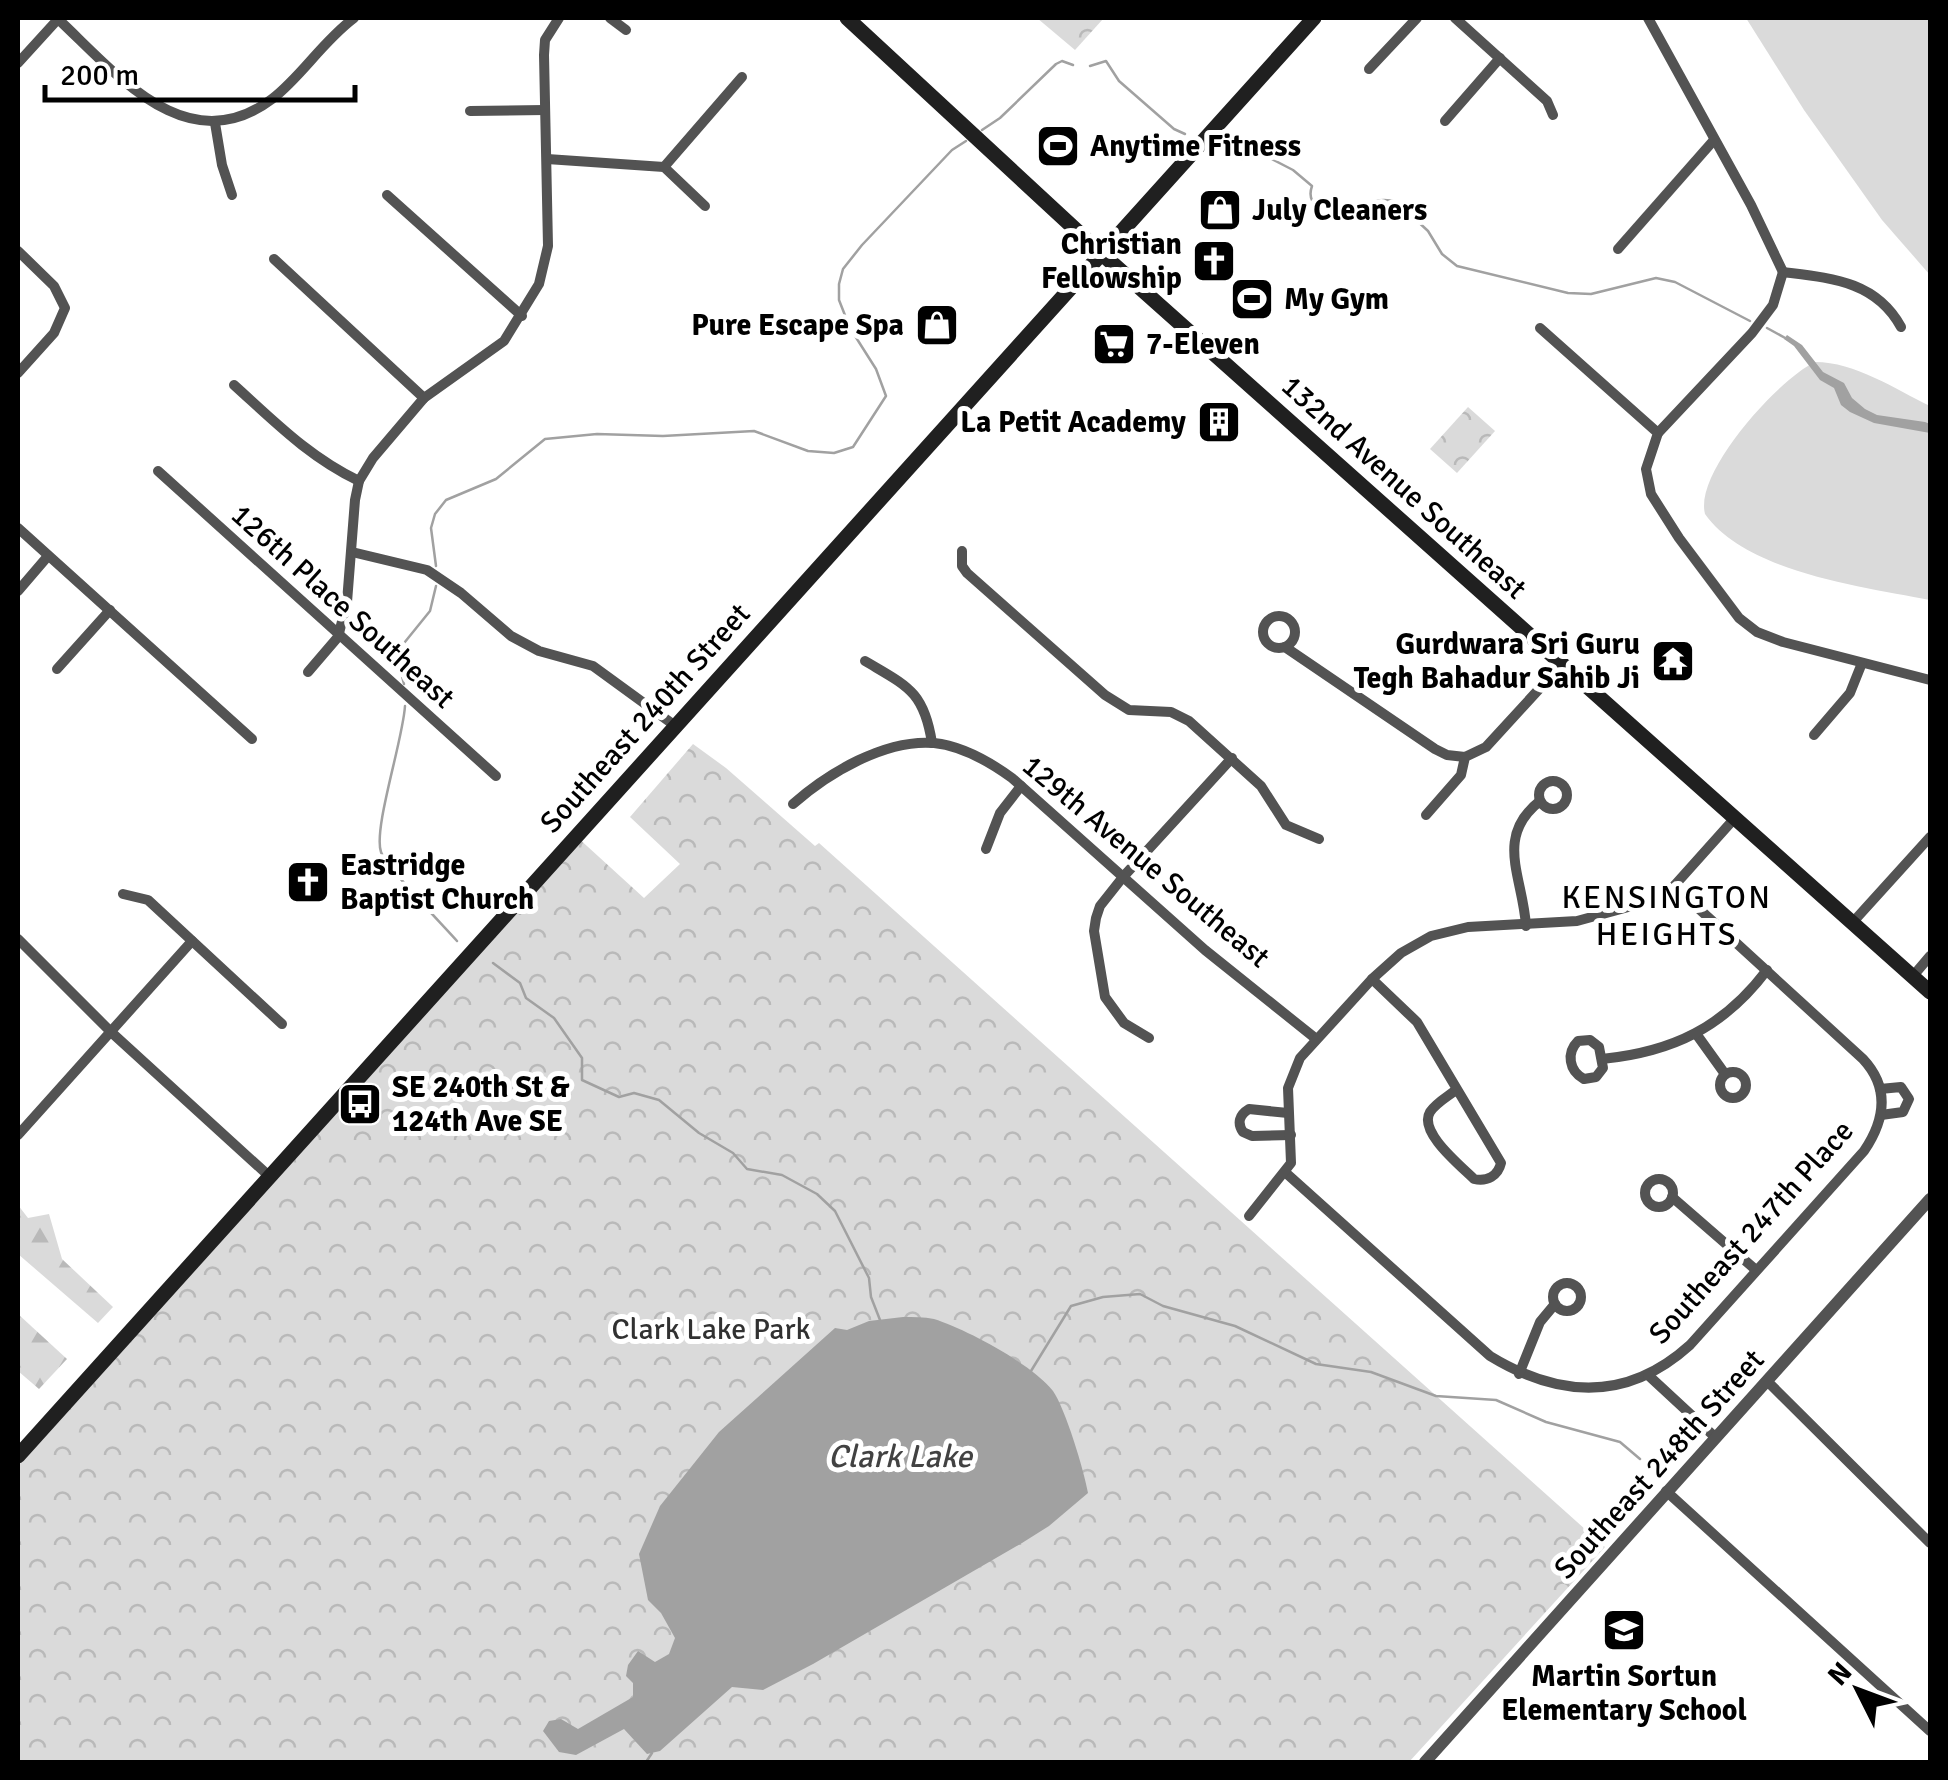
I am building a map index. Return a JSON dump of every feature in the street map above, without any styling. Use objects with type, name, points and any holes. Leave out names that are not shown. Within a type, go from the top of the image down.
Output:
[{"type":"main road","name":"132nd Avenue Southeast","points":[[847,18],[1102,254],[1734,819],[1924,982]]},
{"type":"main road","name":"Southeast 240th Street","points":[[18,1456],[1314,18]]},
{"type":"street","points":[[18,64],[58,18],[133,90],[181,116],[214,123],[272,99],[335,32],[354,18]]},
{"type":"street","points":[[308,672],[338,637],[347,602],[351,526],[359,480],[372,458],[424,398],[504,341],[539,284],[546,258],[545,40],[559,18]]},
{"type":"street","points":[[610,18],[626,30]]},
{"type":"street","points":[[1369,70],[1417,18]]},
{"type":"street","points":[[1455,18],[1546,100],[1552,115]]},
{"type":"street","points":[[1648,18],[1772,244],[1783,272],[1773,304],[1752,333],[1658,433],[1646,468],[1651,494],[1732,611],[1753,629],[1771,638],[1930,680]]},
{"type":"street","points":[[1445,122],[1500,58]]},
{"type":"street","points":[[664,167],[742,77]]},
{"type":"street","points":[[470,111],[545,110]]},
{"type":"street","points":[[214,123],[232,195]]},
{"type":"street","points":[[1618,249],[1714,140]]},
{"type":"street","points":[[547,160],[664,167],[705,206]]},
{"type":"street","points":[[387,195],[522,316]]},
{"type":"street","points":[[18,251],[54,286],[65,308],[54,333],[18,374]]},
{"type":"street","points":[[274,260],[424,398]]},
{"type":"street","points":[[1783,272],[1854,283],[1876,295],[1902,327]]},
{"type":"street","points":[[1540,328],[1658,433]]},
{"type":"street","points":[[234,384],[306,450],[359,480]]},
{"type":"street","name":"126th Place Southeast","points":[[158,471],[496,776]]},
{"type":"street","points":[[18,528],[252,739]]},
{"type":"street","points":[[962,551],[962,566],[967,573],[1105,696],[1129,710],[1163,711],[1179,716],[1266,790],[1286,825],[1319,838]]},
{"type":"street","points":[[352,552],[427,570],[511,636],[539,651],[593,666],[674,725]]},
{"type":"street","points":[[18,592],[48,556]]},
{"type":"street","points":[[57,669],[110,610]]},
{"type":"street","points":[[1285,647],[1436,749],[1464,757],[1486,747],[1562,664]]},
{"type":"street","points":[[793,804],[825,780],[866,758],[890,749],[932,743],[926,711],[917,696],[865,661]]},
{"type":"street","points":[[1814,735],[1850,694],[1862,663]]},
{"type":"street","name":"129th Avenue Southeast","points":[[932,743],[984,760],[1021,786],[1204,950],[1315,1038]]},
{"type":"street","points":[[1426,815],[1461,776],[1464,757]]},
{"type":"street","points":[[1148,1038],[1109,1006],[1100,982],[1096,918],[1100,906],[1123,878],[1232,758]]},
{"type":"street","points":[[986,849],[1000,812],[1021,786]]},
{"type":"street","points":[[1526,926],[1512,843],[1517,825],[1540,801]]},
{"type":"street","points":[[1249,1216],[1286,1173],[1293,1152],[1288,1113],[1292,1076],[1300,1058],[1315,1038],[1401,953],[1431,936],[1468,927],[1577,921],[1654,900],[1674,886],[1734,819]]},
{"type":"street","points":[[1853,922],[1930,837]]},
{"type":"street","points":[[1674,886],[1864,1059],[1880,1088],[1882,1110]]},
{"type":"street","points":[[123,894],[148,900],[282,1024]]},
{"type":"street","points":[[18,940],[111,1032],[268,1176]]},
{"type":"street","points":[[18,1135],[192,941]]},
{"type":"street","points":[[1924,982],[1930,956]]},
{"type":"street","points":[[1602,1058],[1640,1053],[1697,1035],[1750,992],[1767,970]]},
{"type":"street","points":[[1372,979],[1418,1022],[1501,1162],[1498,1172],[1490,1178],[1474,1179],[1430,1131],[1430,1112],[1456,1090]]},
{"type":"street","points":[[1697,1035],[1725,1074]]},
{"type":"street","name":"Southeast 247th Place","points":[[1648,1375],[1690,1345],[1864,1151],[1874,1136],[1882,1110],[1903,1112],[1909,1099],[1900,1087],[1880,1088]]},
{"type":"street","points":[[1288,1113],[1249,1109],[1240,1124],[1243,1132],[1252,1136],[1291,1135]]},
{"type":"street","points":[[1286,1173],[1490,1356],[1520,1374],[1562,1387],[1592,1388],[1648,1375],[1714,1437]]},
{"type":"street","points":[[1672,1197],[1756,1270]]},
{"type":"street","name":"Southeast 248th Street","points":[[1425,1762],[1930,1199]]},
{"type":"street","points":[[1520,1374],[1540,1322],[1555,1304]]},
{"type":"street","points":[[1767,1380],[1930,1543]]},
{"type":"street","points":[[1666,1491],[1930,1730]]},
{"type":"green space","points":[[1037,18],[1102,18],[1103,19],[1075,50]]},
{"type":"green space","points":[[1746,18],[1930,18],[1930,275],[1882,220],[1804,110]]},
{"type":"green space","points":[[1815,362],[1860,371],[1930,406],[1930,600],[1841,583],[1777,564],[1724,534],[1705,514],[1705,496],[1725,452],[1761,406]]},
{"type":"green space","points":[[1468,407],[1495,431],[1457,473],[1430,449]]},
{"type":"green space","name":"Clark Lake Park","points":[[693,744],[815,846],[819,843],[1605,1547],[1409,1762],[18,1762],[18,1456],[576,836],[644,898],[680,864],[630,817]]},
{"type":"green space","points":[[18,1205],[28,1218],[49,1214],[62,1259],[113,1307],[98,1323],[18,1254]]},
{"type":"green space","points":[[18,1314],[67,1359],[39,1389],[18,1371]]},
{"type":"water","points":[[1787,335],[1802,345],[1823,372],[1844,383],[1852,398],[1865,409],[1877,415],[1925,422],[1930,424],[1930,433],[1874,423],[1850,412],[1841,405],[1834,388],[1820,380],[1784,339]]},
{"type":"water","name":"Clark Lake","points":[[934,1319],[963,1331],[1015,1359],[1043,1381],[1063,1411],[1088,1493],[1022,1543],[813,1664],[763,1690],[732,1687],[660,1751],[647,1754],[624,1729],[576,1755],[559,1752],[543,1731],[549,1721],[561,1719],[578,1729],[633,1697],[633,1683],[626,1676],[638,1651],[655,1662],[669,1654],[675,1638],[661,1613],[648,1600],[639,1554],[660,1506],[719,1432],[835,1328],[847,1330],[869,1321]]},
{"type":"waterway","points":[[982,130],[1000,118],[1056,64],[1062,61],[1073,65]]},
{"type":"waterway","points":[[1090,66],[1106,61],[1119,81],[1185,134]]},
{"type":"waterway","points":[[436,566],[431,528],[435,514],[446,500],[496,479],[545,439],[597,434],[663,436],[754,431],[808,451],[834,453],[853,447],[886,396],[839,300],[843,269],[952,150],[966,141]]},
{"type":"waterway","points":[[1220,149],[1240,159],[1268,157],[1293,170],[1312,186],[1314,203],[1329,212],[1349,212],[1379,200],[1397,202],[1457,266],[1568,293],[1591,294],[1656,278],[1675,282],[1750,321]]},
{"type":"waterway","points":[[1767,328],[1787,339]]},
{"type":"waterway","points":[[404,684],[396,653],[430,611],[436,586]]},
{"type":"waterway","points":[[405,706],[381,824],[381,852],[457,941]]},
{"type":"waterway","points":[[493,963],[520,983],[526,998],[554,1018],[582,1058],[582,1080],[619,1097],[634,1093],[659,1100],[699,1133],[733,1153],[747,1169],[782,1175],[817,1194],[835,1211],[869,1278],[880,1320]]},
{"type":"waterway","points":[[1031,1371],[1071,1306],[1103,1297],[1140,1294],[1163,1306],[1235,1326],[1316,1364],[1371,1372],[1436,1396],[1496,1400],[1546,1422],[1620,1442],[1640,1459]]},
{"type":"waterway","points":[[646,1762],[652,1753]]},
{"type":"place","name":"Anytime Fitness","points":[[1058,146]]},
{"type":"place","name":"July Cleaners","points":[[1220,210]]},
{"type":"place","name":"Christian Fellowship","points":[[1214,261]]},
{"type":"place","name":"My Gym","points":[[1252,299]]},
{"type":"place","name":"Pure Escape Spa","points":[[937,325]]},
{"type":"place","name":"7-Eleven","points":[[1114,344]]},
{"type":"place","name":"La Petit Academy","points":[[1219,422]]},
{"type":"place","name":"Gurdwara Sri Guru Tegh Bahadur Sahib Ji","points":[[1673,661]]},
{"type":"place","name":"Eastridge Baptist Church","points":[[308,882]]},
{"type":"place","name":"SE 240th St & 124th Ave SE","points":[[360,1104]]},
{"type":"place","name":"Martin Sortun Elementary School","points":[[1624,1630]]},
{"type":"district","name":"KENSINGTON HEIGHTS","points":[[1667,916]]}]
